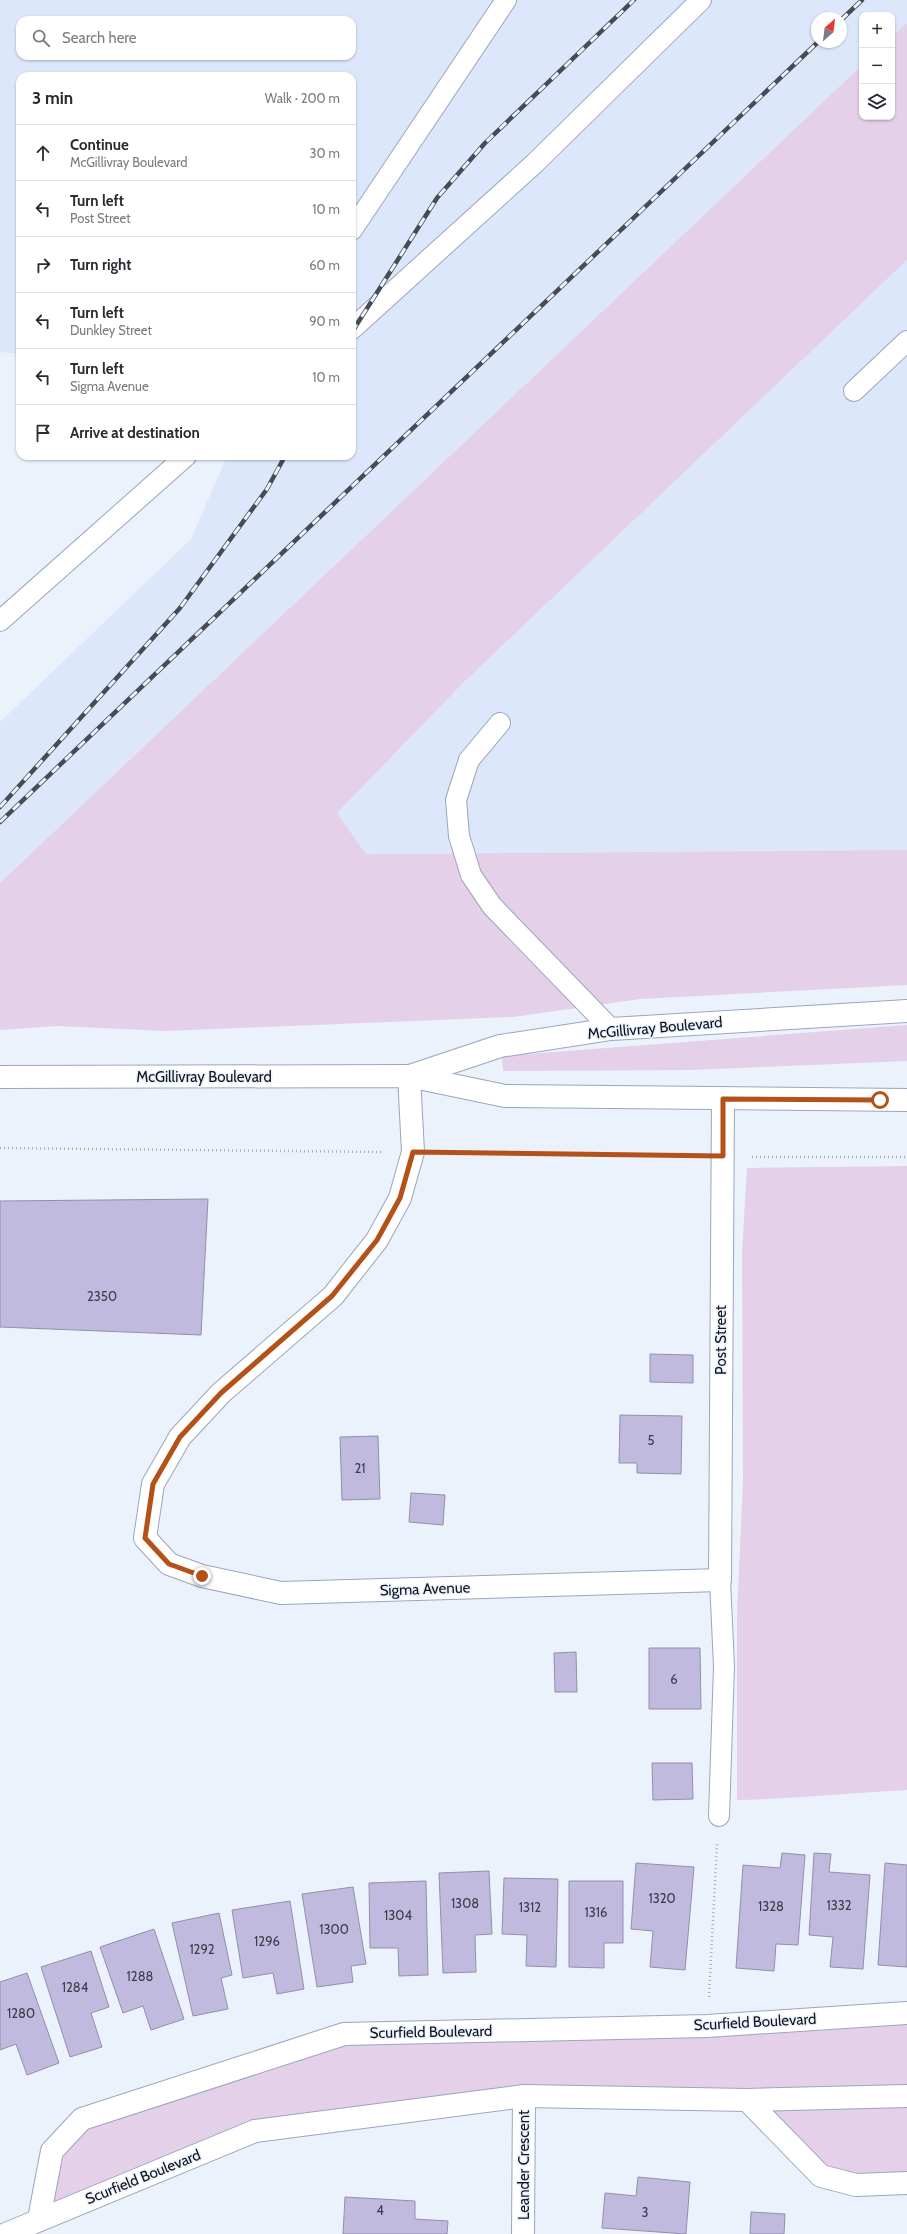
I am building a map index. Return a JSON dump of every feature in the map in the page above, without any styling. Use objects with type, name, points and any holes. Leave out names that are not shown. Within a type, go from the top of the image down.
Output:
[{"type":"street","name":"McGillivray Boulevard","points":[[408,1076],[500,1046],[611,1029],[907,1011]]},
{"type":"street","name":"McGillivray Boulevard","points":[[0,1077],[408,1076],[505,1096],[907,1100]]},
{"type":"street","points":[[408,1076],[413,1152]]},
{"type":"street","name":"Post Street","points":[[720,1580],[723,1099]]},
{"type":"street","name":"Sigma Avenue","points":[[413,1152],[400,1198],[377,1240],[332,1296],[221,1393],[180,1437],[153,1484],[145,1538],[169,1564],[202,1576],[281,1592],[720,1580]]},
{"type":"street","name":"Scurfield Boulevard","points":[[40,2219],[52,2151],[82,2119],[344,2034],[707,2026],[907,2013]]},
{"type":"street","name":"Scurfield Boulevard","points":[[6,2234],[255,2131],[524,2096],[747,2100],[907,2096]]},
{"type":"street","name":"Leander Crescent","points":[[524,2096],[524,2234]]},
{"type":"street","points":[[747,2100],[821,2176],[856,2185],[907,2183]]},
{"type":"lane","points":[[356,224],[506,0]]},
{"type":"lane","points":[[356,325],[535,163],[701,0]]},
{"type":"lane","points":[[854,391],[907,341]]},
{"type":"lane","points":[[0,621],[181,460]]},
{"type":"lane","points":[[500,724],[469,760],[456,800],[459,836],[471,875],[492,906],[611,1029]]},
{"type":"lane","points":[[718,1816],[724,1666],[720,1580]]},
{"type":"path","points":[[0,1148],[907,1157]]},
{"type":"path","points":[[707,2026],[718,1816]]},
{"type":"shaded area","points":[[0,0],[907,0],[907,23],[895,34],[895,12],[859,12],[859,68],[0,883],[0,722],[191,539],[225,460],[356,460],[356,72],[16,72],[16,354],[0,352]]},
{"type":"shaded area","points":[[907,23],[907,260],[463,683],[337,813],[366,854],[907,850],[907,985],[640,999],[513,1017],[165,1031],[58,1026],[0,1030],[0,883],[859,68],[859,120],[895,120],[895,34]]},
{"type":"shaded area","points":[[907,260],[907,850],[366,854],[337,813],[463,683]]},
{"type":"shaded area","points":[[907,1025],[907,1061],[689,1070],[503,1071],[502,1056]]},
{"type":"shaded area","points":[[907,1166],[907,1790],[737,1800],[737,1613],[743,1482],[742,1252],[747,1168]]},
{"type":"shaded area","points":[[907,2013],[907,2183],[821,2176],[747,2100],[524,2096],[255,2131],[39,2219],[52,2151],[82,2119],[344,2034]]},
{"type":"building","points":[[208,1199],[201,1335],[0,1327],[0,1201]]},
{"type":"building","points":[[650,1354],[693,1355],[693,1383],[650,1382]]},
{"type":"building","points":[[620,1415],[682,1416],[681,1474],[637,1473],[637,1463],[619,1463]]},
{"type":"building","points":[[378,1436],[380,1499],[342,1500],[340,1437]]},
{"type":"building","points":[[411,1493],[445,1495],[443,1525],[409,1522]]},
{"type":"building","points":[[649,1648],[700,1648],[701,1709],[649,1709]]},
{"type":"building","points":[[576,1652],[577,1692],[555,1692],[554,1653]]},
{"type":"building","points":[[652,1763],[692,1763],[693,1799],[653,1800]]},
{"type":"building","points":[[782,1853],[805,1855],[798,1945],[776,1944],[774,1971],[736,1968],[743,1865],[780,1868]]},
{"type":"building","points":[[814,1853],[831,1854],[829,1872],[870,1875],[863,1969],[830,1967],[833,1937],[809,1935]]},
{"type":"building","points":[[636,1863],[694,1867],[685,1970],[650,1967],[653,1931],[631,1929]]},
{"type":"building","points":[[885,1863],[907,1865],[907,1967],[878,1965]]},
{"type":"building","points":[[489,1871],[492,1934],[475,1935],[476,1972],[443,1973],[439,1873]]},
{"type":"building","points":[[504,1878],[558,1879],[556,1967],[526,1966],[527,1935],[502,1934]]},
{"type":"building","points":[[426,1881],[428,1975],[399,1976],[398,1948],[370,1948],[369,1883]]},
{"type":"building","points":[[569,1881],[623,1881],[623,1943],[604,1943],[604,1968],[569,1967]]},
{"type":"building","points":[[353,1887],[366,1964],[351,1966],[353,1982],[317,1987],[302,1894]]},
{"type":"building","points":[[290,1901],[304,1989],[277,1994],[273,1973],[243,1978],[232,1910]]},
{"type":"building","points":[[219,1913],[232,1975],[221,1978],[228,2009],[193,2016],[172,1923]]},
{"type":"building","points":[[154,1929],[184,2019],[151,2030],[143,2006],[123,2013],[100,1947]]},
{"type":"building","points":[[91,1951],[109,2007],[91,2013],[102,2047],[70,2057],[41,1967]]},
{"type":"building","points":[[27,1973],[59,2063],[27,2075],[16,2044],[0,2050],[0,1982]]},
{"type":"building","points":[[638,2177],[690,2182],[686,2234],[602,2228],[605,2193],[636,2196]]},
{"type":"building","points":[[345,2197],[415,2201],[415,2219],[448,2221],[447,2234],[343,2234]]},
{"type":"building","points":[[751,2212],[785,2214],[784,2234],[750,2234]]},
{"type":"railway","points":[[356,326],[437,198],[485,143],[634,0]]},
{"type":"railway","points":[[847,14],[862,0]]},
{"type":"railway","points":[[0,822],[812,48]]},
{"type":"railway","points":[[0,807],[180,608],[267,489],[283,460]]},
{"type":"route","points":[[202,1576],[169,1564],[145,1538],[153,1484],[180,1437],[221,1393],[332,1296],[377,1240],[400,1198],[413,1152],[723,1156],[723,1099],[880,1100]]}]
